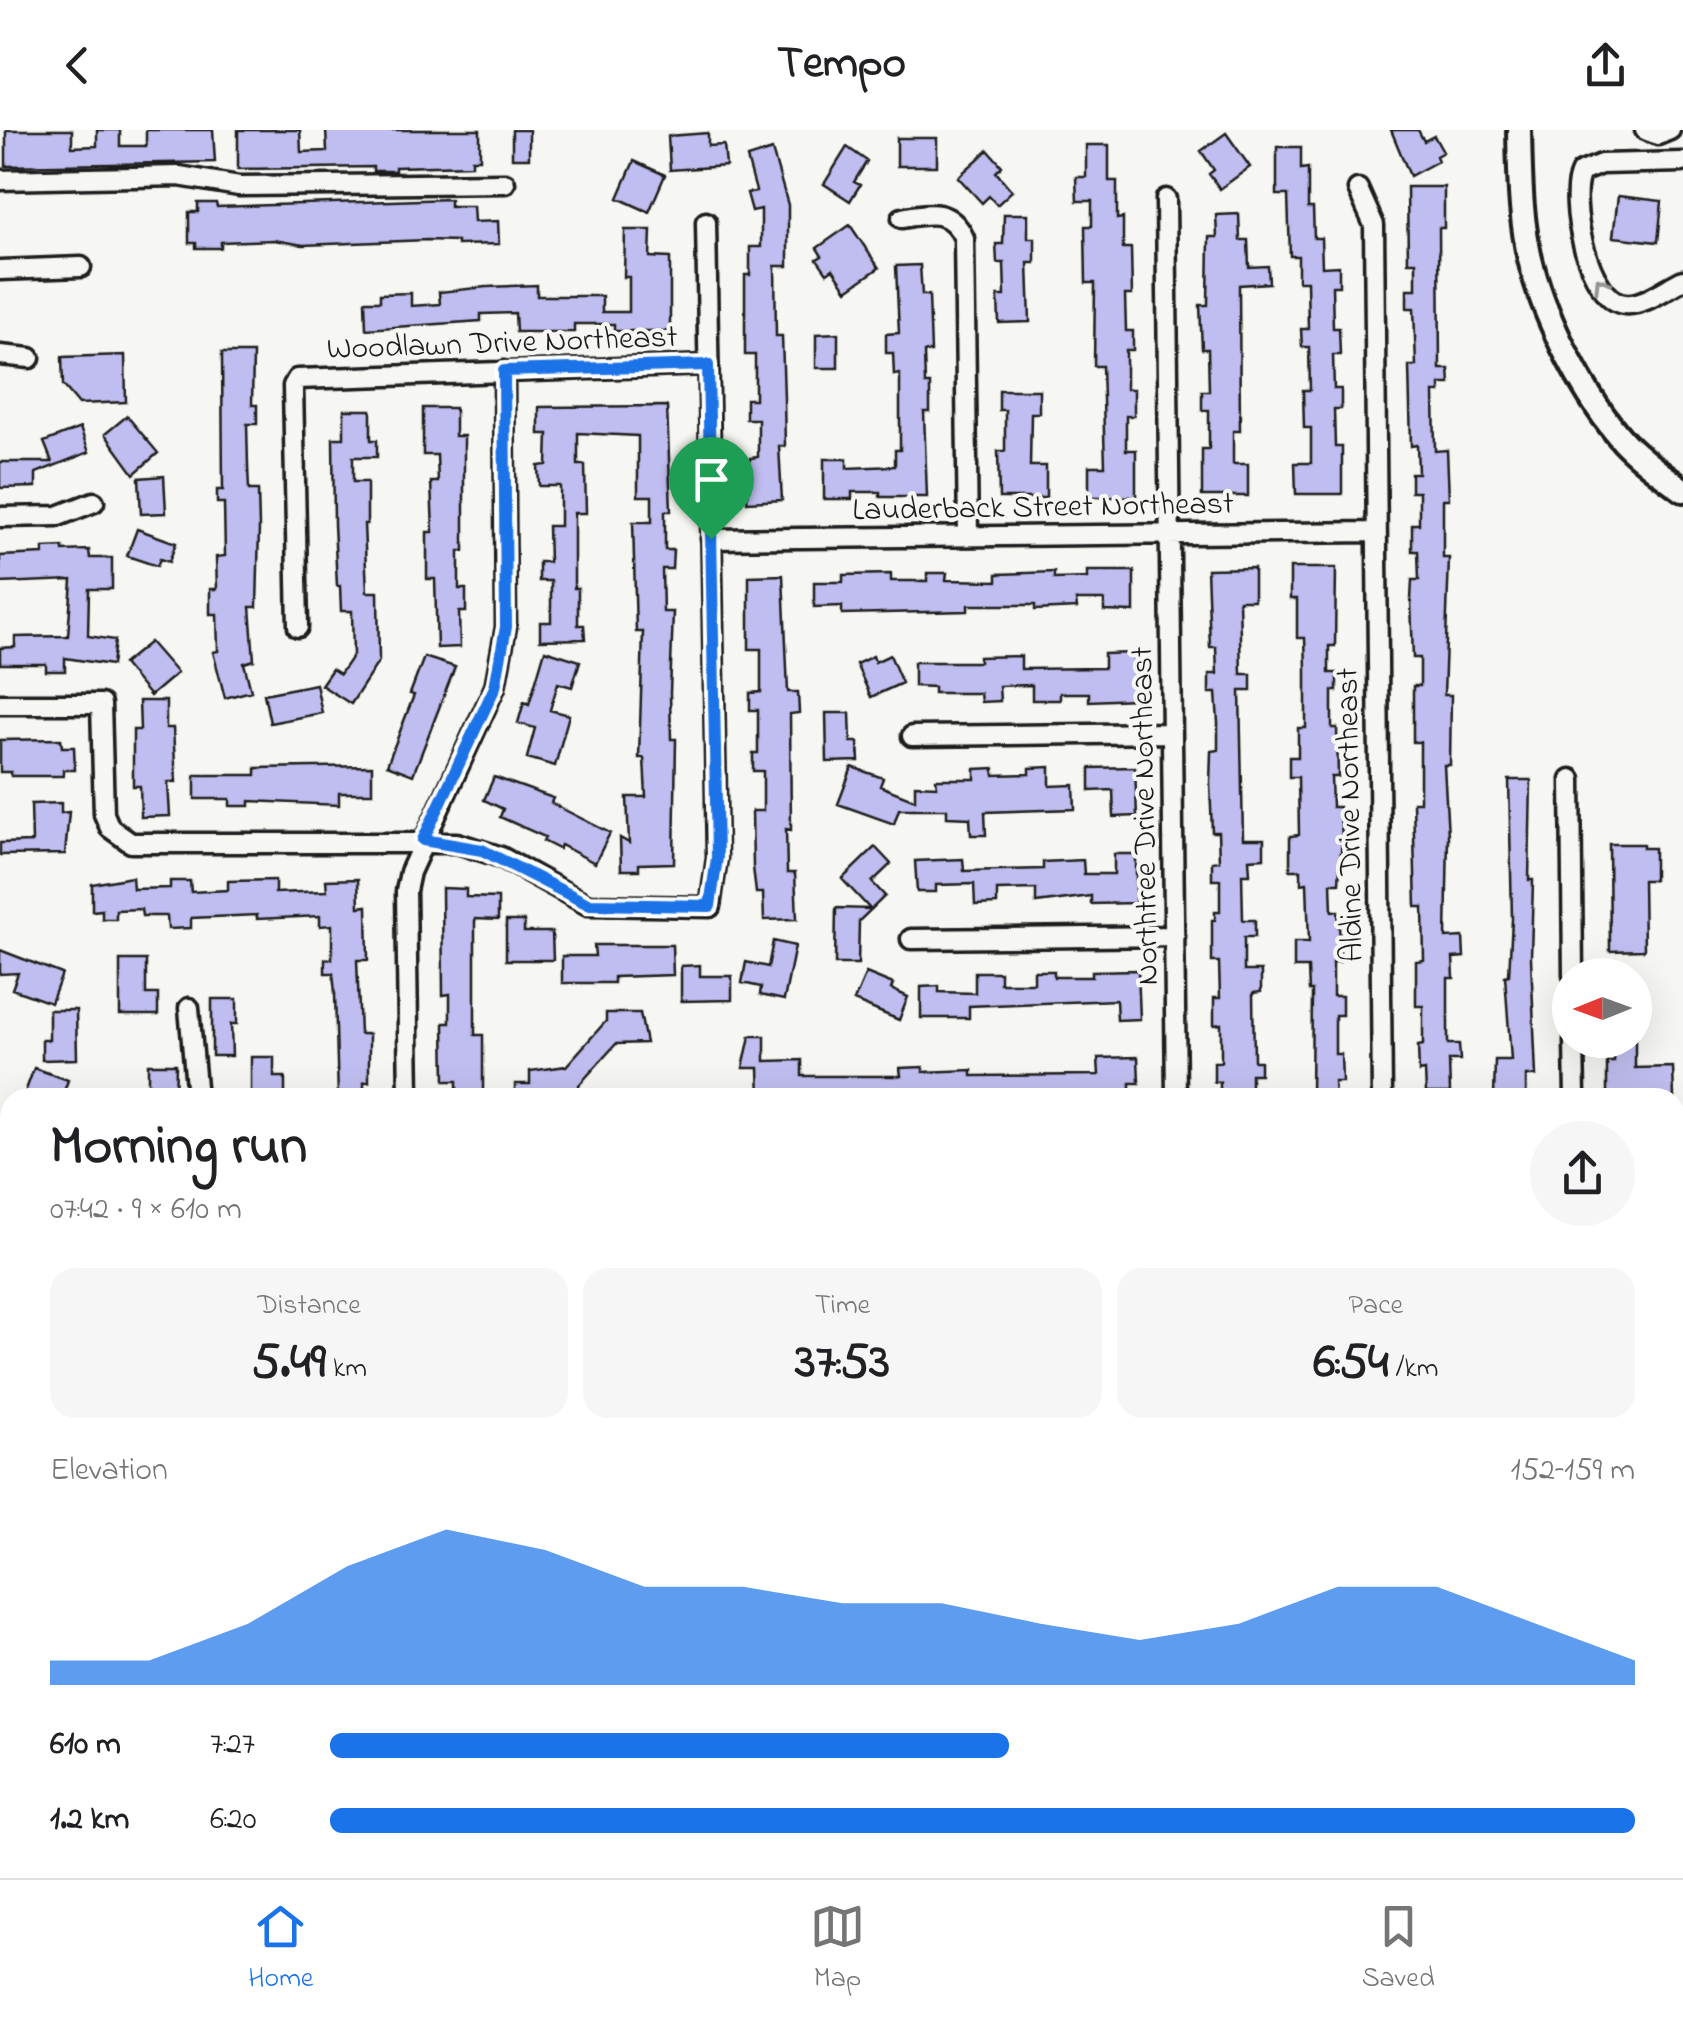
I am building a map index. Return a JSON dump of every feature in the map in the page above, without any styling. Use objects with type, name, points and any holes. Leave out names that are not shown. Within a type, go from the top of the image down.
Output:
[{"type":"main road","points":[[1519,130],[1520,183],[1531,263],[1552,323],[1606,419],[1626,443],[1683,490]]},
{"type":"street","points":[[1645,130],[1658,135],[1670,130]]},
{"type":"street","points":[[1683,162],[1601,164],[1580,172],[1575,182],[1584,248],[1596,283],[1606,295],[1626,304],[1640,302],[1683,280]]},
{"type":"street","points":[[0,180],[179,176],[239,186],[505,183]]},
{"type":"street","name":"Aldine Drive Northeast","points":[[1358,190],[1374,225],[1382,1088]]},
{"type":"street","name":"Northtree Drive Northeast","points":[[1166,198],[1176,1088]]},
{"type":"street","points":[[902,218],[942,214],[951,218],[964,238],[968,536]]},
{"type":"street","points":[[0,704],[101,704],[104,814],[119,838],[131,843],[423,840],[482,850],[588,904],[710,906],[717,858],[706,222]]},
{"type":"street","points":[[0,270],[81,267]]},
{"type":"street","points":[[0,355],[30,358]]},
{"type":"street","name":"Woodlawn Drive Northeast","points":[[298,627],[294,386],[297,378],[708,365]]},
{"type":"street","points":[[409,1088],[406,891],[423,840],[495,687],[502,662],[506,627],[504,371]]},
{"type":"street","points":[[0,517],[58,516],[94,502]]},
{"type":"street","name":"Lauderback Street Northeast","points":[[711,539],[1375,532]]},
{"type":"street","points":[[912,736],[1172,733]]},
{"type":"street","points":[[1571,779],[1573,958]]},
{"type":"street","points":[[912,939],[1174,936]]},
{"type":"street","points":[[189,1008],[197,1088]]},
{"type":"street","points":[[1574,1058],[1574,1088]]},
{"type":"building","points":[[6,130],[72,130],[72,147],[97,146],[97,130],[120,130],[120,146],[146,146],[146,130],[213,130],[215,162],[6,166]]},
{"type":"building","points":[[238,130],[300,130],[301,152],[327,151],[326,130],[480,130],[480,159],[472,159],[472,165],[395,167],[395,171],[373,171],[373,167],[238,169]]},
{"type":"building","points":[[512,130],[529,130],[529,158],[512,158]]},
{"type":"building","points":[[1391,130],[1418,130],[1424,141],[1434,136],[1443,152],[1436,156],[1438,161],[1410,176]]},
{"type":"building","points":[[708,133],[708,146],[724,145],[726,166],[670,170],[668,136]]},
{"type":"building","points":[[1226,133],[1250,167],[1220,189],[1209,174],[1214,170],[1201,151]]},
{"type":"building","points":[[897,138],[937,138],[937,166],[897,166]]},
{"type":"building","points":[[1086,145],[1109,145],[1109,181],[1117,181],[1117,219],[1123,218],[1123,248],[1131,248],[1132,295],[1125,295],[1126,331],[1133,331],[1133,350],[1126,350],[1126,389],[1134,389],[1134,416],[1126,416],[1126,450],[1136,450],[1136,497],[1089,497],[1089,466],[1105,466],[1102,366],[1094,366],[1095,283],[1086,283],[1085,226],[1092,226],[1092,201],[1077,201],[1076,177],[1086,177]]},
{"type":"building","points":[[847,147],[867,161],[854,182],[860,185],[850,201],[824,184]]},
{"type":"building","points":[[1277,147],[1301,147],[1301,169],[1308,168],[1308,208],[1313,208],[1314,238],[1321,238],[1322,267],[1339,266],[1339,286],[1332,286],[1333,328],[1339,328],[1340,355],[1333,355],[1334,389],[1341,389],[1341,409],[1334,409],[1335,447],[1342,447],[1342,494],[1296,494],[1295,463],[1311,463],[1311,428],[1304,428],[1303,390],[1310,390],[1309,347],[1302,347],[1301,329],[1308,329],[1307,281],[1298,281],[1298,256],[1290,256],[1288,195],[1277,195]]},
{"type":"building","points":[[772,150],[788,205],[788,266],[775,266],[776,336],[782,336],[784,399],[785,446],[779,446],[782,500],[747,502],[750,458],[758,457],[758,419],[746,419],[746,399],[755,399],[755,355],[745,355],[745,275],[750,275],[750,247],[761,247],[761,209],[752,211],[747,193],[756,191],[747,158]]},
{"type":"building","points":[[988,150],[1002,166],[996,172],[1012,191],[997,205],[989,196],[982,203],[958,177]]},
{"type":"building","points":[[634,161],[665,175],[649,212],[618,198]]},
{"type":"building","points":[[1407,187],[1444,187],[1444,228],[1439,228],[1440,369],[1449,369],[1450,384],[1440,384],[1440,392],[1434,392],[1435,451],[1447,450],[1449,499],[1443,499],[1443,558],[1449,558],[1444,695],[1451,695],[1450,765],[1444,765],[1448,836],[1446,938],[1463,937],[1464,957],[1453,958],[1454,978],[1448,978],[1448,1044],[1459,1044],[1460,1060],[1449,1060],[1450,1088],[1426,1088],[1425,1071],[1419,1072],[1423,1006],[1416,1006],[1416,961],[1424,960],[1423,907],[1416,907],[1413,802],[1420,802],[1420,742],[1413,742],[1413,686],[1420,686],[1420,658],[1413,658],[1411,600],[1412,580],[1419,580],[1418,551],[1412,551],[1412,524],[1419,524],[1419,492],[1411,492],[1411,473],[1418,473],[1417,445],[1411,446],[1409,366],[1416,366],[1414,308],[1407,308],[1407,289],[1416,289],[1416,262],[1408,262]]},
{"type":"building","points":[[1618,196],[1662,201],[1658,242],[1613,237]]},
{"type":"building","points":[[450,199],[450,206],[473,206],[474,222],[498,221],[499,244],[457,245],[457,241],[427,240],[303,245],[274,240],[221,242],[221,248],[196,248],[196,243],[189,243],[189,212],[198,212],[198,203],[216,203],[217,207]]},
{"type":"building","points":[[1004,214],[1028,214],[1028,238],[1035,238],[1035,263],[1028,263],[1030,322],[999,323],[998,296],[1005,296],[1004,263],[997,263],[996,244],[1003,244]]},
{"type":"building","points":[[1239,214],[1240,240],[1248,240],[1249,267],[1268,266],[1269,283],[1239,285],[1240,431],[1233,431],[1233,464],[1248,464],[1248,496],[1202,496],[1202,449],[1209,449],[1209,410],[1202,410],[1202,391],[1209,391],[1208,349],[1202,349],[1200,305],[1208,305],[1209,237],[1217,237],[1216,215]]},
{"type":"building","points":[[850,225],[879,268],[847,290],[833,269],[827,273],[817,259],[822,256],[817,248]]},
{"type":"building","points":[[625,230],[651,230],[650,257],[670,258],[670,331],[614,331],[614,324],[574,324],[574,332],[516,332],[515,313],[481,314],[481,321],[366,329],[365,301],[380,301],[380,294],[411,293],[411,306],[440,304],[439,292],[486,287],[537,285],[537,296],[602,296],[602,312],[629,312],[629,277],[624,277]]},
{"type":"building","points":[[920,265],[922,295],[929,295],[931,352],[924,352],[925,384],[930,384],[930,412],[924,412],[927,497],[880,497],[880,492],[852,492],[852,499],[824,499],[824,459],[847,459],[847,468],[895,466],[895,450],[900,450],[900,374],[894,375],[893,353],[886,353],[886,334],[899,333],[896,266]]},
{"type":"building","points":[[838,333],[838,368],[816,368],[816,334]]},
{"type":"building","points":[[222,353],[253,353],[252,405],[257,405],[257,424],[247,424],[248,466],[249,490],[258,490],[259,527],[257,607],[250,607],[254,660],[244,663],[251,691],[225,698],[213,652],[218,651],[217,614],[210,614],[210,589],[217,589],[216,557],[225,556],[224,503],[217,503],[217,490],[223,490]]},
{"type":"building","points":[[125,355],[126,402],[79,404],[63,385],[62,357]]},
{"type":"building","points":[[999,390],[1039,390],[1039,413],[1031,413],[1030,466],[1046,466],[1046,498],[999,498],[998,451],[1005,451],[1005,410],[999,410]]},
{"type":"building","points":[[667,406],[671,511],[665,511],[665,550],[673,550],[672,569],[662,569],[663,612],[673,612],[670,693],[671,739],[676,739],[674,863],[639,864],[639,870],[621,870],[620,838],[629,843],[627,797],[646,797],[644,758],[639,758],[643,632],[636,632],[633,522],[652,522],[652,496],[638,496],[638,436],[578,433],[578,465],[585,465],[586,513],[574,513],[574,588],[578,588],[578,625],[584,625],[585,639],[540,640],[540,622],[551,622],[551,581],[539,581],[539,562],[549,562],[548,526],[560,526],[560,486],[539,486],[538,466],[547,465],[548,434],[539,434],[539,407]]},
{"type":"building","points":[[423,408],[455,408],[455,436],[464,436],[464,551],[459,551],[459,589],[466,589],[466,612],[459,612],[460,647],[437,648],[435,579],[427,579],[427,532],[433,532],[431,482],[438,482],[437,455],[423,455]]},
{"type":"building","points":[[344,410],[371,410],[371,440],[377,440],[377,457],[353,457],[353,482],[367,482],[367,592],[378,592],[379,661],[351,704],[321,685],[332,669],[340,674],[353,655],[352,611],[341,611],[337,586],[334,524],[333,438],[344,438]]},
{"type":"building","points":[[127,416],[158,453],[134,474],[105,434]]},
{"type":"building","points":[[80,428],[89,452],[36,473],[36,487],[0,488],[0,462],[52,462],[44,442]]},
{"type":"building","points":[[164,476],[166,513],[141,514],[139,478]]},
{"type":"building","points":[[137,529],[176,543],[169,562],[160,559],[157,566],[127,556]]},
{"type":"building","points":[[63,547],[63,551],[89,550],[90,558],[112,558],[112,589],[89,589],[88,636],[115,640],[112,665],[65,658],[65,671],[46,671],[46,664],[0,664],[0,648],[15,647],[15,637],[68,636],[72,580],[0,583],[0,556],[43,554],[43,548]]},
{"type":"building","points":[[1254,568],[1254,600],[1239,600],[1241,674],[1251,674],[1251,691],[1240,691],[1243,839],[1264,839],[1264,858],[1249,859],[1250,874],[1242,874],[1243,920],[1255,920],[1255,937],[1244,937],[1244,971],[1261,971],[1261,992],[1253,993],[1254,1061],[1260,1061],[1260,1074],[1251,1074],[1251,1088],[1220,1088],[1220,1082],[1214,1082],[1214,1062],[1221,1062],[1221,1024],[1214,1025],[1214,998],[1220,998],[1219,962],[1212,962],[1212,920],[1215,912],[1220,912],[1220,880],[1212,880],[1212,862],[1219,861],[1218,832],[1212,832],[1210,783],[1211,751],[1218,750],[1218,723],[1216,693],[1209,693],[1209,674],[1217,674],[1216,647],[1210,647],[1207,569]]},
{"type":"building","points":[[1290,568],[1336,568],[1335,646],[1329,646],[1329,673],[1337,673],[1337,691],[1332,691],[1332,728],[1337,728],[1338,777],[1331,777],[1332,807],[1339,807],[1342,835],[1339,883],[1331,883],[1332,911],[1338,911],[1340,942],[1340,962],[1333,962],[1333,996],[1342,996],[1342,1015],[1335,1015],[1335,1054],[1341,1054],[1342,1082],[1334,1082],[1334,1088],[1311,1088],[1312,991],[1308,968],[1294,968],[1294,942],[1309,942],[1307,883],[1301,884],[1301,870],[1290,870],[1290,836],[1299,835],[1298,777],[1289,777],[1289,757],[1298,757],[1298,728],[1306,728],[1306,668],[1305,638],[1297,638],[1297,599],[1290,599]]},
{"type":"building","points":[[1087,571],[1134,571],[1134,612],[1104,611],[1104,600],[1076,600],[1077,608],[1035,610],[1035,605],[968,605],[968,611],[842,614],[842,606],[814,607],[814,582],[843,582],[843,575],[891,574],[891,581],[927,581],[927,573],[947,573],[946,580],[997,581],[997,574],[1054,572],[1054,579],[1087,578]]},
{"type":"building","points":[[783,575],[788,692],[798,692],[799,713],[790,714],[791,830],[786,829],[787,873],[795,873],[797,919],[764,920],[763,893],[756,893],[753,867],[752,811],[763,811],[763,771],[753,771],[753,753],[758,753],[758,710],[750,710],[750,693],[761,692],[761,649],[749,649],[749,576]]},
{"type":"building","points":[[150,642],[177,673],[150,696],[123,664]]},
{"type":"building","points":[[545,650],[580,661],[572,687],[558,683],[550,710],[569,715],[555,766],[527,758],[535,728],[518,723],[524,702],[529,704]]},
{"type":"building","points":[[1134,653],[1136,699],[1089,701],[1089,693],[1060,693],[1060,700],[1032,700],[1032,685],[999,686],[1000,701],[981,702],[980,693],[934,693],[934,687],[914,686],[914,662],[979,662],[979,657],[1021,656],[1021,669],[1104,668],[1104,654]]},
{"type":"building","points":[[890,655],[902,683],[871,697],[856,664],[873,656],[875,662]]},
{"type":"building","points":[[424,657],[455,667],[413,775],[387,765]]},
{"type":"building","points":[[316,684],[322,713],[270,723],[264,694]]},
{"type":"building","points":[[139,701],[166,701],[166,728],[173,728],[176,782],[168,782],[170,816],[141,817],[140,786],[133,786],[133,730],[140,730]]},
{"type":"building","points":[[826,713],[850,713],[851,742],[858,742],[859,761],[827,762]]},
{"type":"building","points":[[61,739],[62,747],[74,747],[75,770],[63,770],[63,776],[11,776],[11,772],[0,772],[0,740]]},
{"type":"building","points":[[372,766],[372,793],[339,793],[339,805],[250,801],[250,806],[230,806],[230,799],[195,799],[195,775],[256,775],[256,768]]},
{"type":"building","points":[[852,767],[883,778],[880,786],[915,800],[915,785],[937,786],[936,779],[975,779],[975,769],[994,768],[994,775],[1030,774],[1030,768],[1050,767],[1050,786],[1074,785],[1075,809],[985,812],[986,835],[971,835],[970,818],[947,817],[947,809],[899,809],[894,824],[838,804]]},
{"type":"building","points":[[1135,767],[1137,816],[1114,817],[1113,790],[1090,791],[1090,768]]},
{"type":"building","points":[[494,777],[553,798],[551,803],[610,833],[595,863],[561,845],[559,849],[543,841],[545,837],[500,817],[503,809],[484,800]]},
{"type":"building","points":[[1509,780],[1531,780],[1529,880],[1533,880],[1531,958],[1536,1076],[1526,1076],[1526,1088],[1494,1088],[1495,1060],[1511,1060],[1505,976],[1509,975]]},
{"type":"building","points":[[61,803],[61,813],[69,812],[65,854],[0,855],[0,843],[32,842],[31,804]]},
{"type":"building","points":[[1609,844],[1643,844],[1643,848],[1654,848],[1654,880],[1643,880],[1644,950],[1610,951]]},
{"type":"building","points":[[875,847],[891,864],[872,882],[885,896],[859,921],[858,964],[835,964],[836,908],[870,909],[842,879]]},
{"type":"building","points":[[1114,854],[1136,854],[1136,903],[1091,904],[1091,896],[1036,903],[1036,889],[997,890],[997,904],[975,905],[974,884],[936,885],[936,892],[917,892],[915,861],[963,859],[964,871],[1043,869],[1043,862],[1083,860],[1084,874],[1114,874]]},
{"type":"building","points":[[132,877],[133,889],[170,888],[170,881],[190,881],[191,892],[228,890],[228,881],[275,880],[275,893],[327,891],[326,880],[358,879],[359,907],[367,906],[368,960],[357,960],[360,1034],[369,1034],[369,1082],[364,1082],[364,1088],[338,1088],[333,973],[325,973],[325,959],[332,959],[332,925],[320,926],[320,916],[191,918],[191,928],[168,929],[167,916],[142,916],[141,909],[116,910],[116,919],[102,919],[102,910],[92,911],[92,884]]},
{"type":"building","points":[[442,888],[466,889],[466,897],[498,898],[498,920],[475,919],[475,1035],[483,1035],[483,1088],[457,1088],[457,1081],[445,1081],[444,1023],[450,1023],[450,994],[443,995]]},
{"type":"building","points":[[506,921],[524,921],[524,932],[552,932],[553,960],[506,960]]},
{"type":"building","points":[[773,941],[795,946],[784,1000],[760,995],[761,987],[742,983],[746,962],[768,967]]},
{"type":"building","points":[[594,945],[672,945],[673,975],[614,977],[614,983],[562,983],[562,956],[595,956]]},
{"type":"building","points":[[0,950],[62,974],[51,1003],[12,989],[18,973],[0,974]]},
{"type":"building","points":[[120,960],[146,960],[146,994],[158,994],[158,1015],[120,1015]]},
{"type":"building","points":[[700,965],[700,976],[732,976],[732,1000],[681,1001],[681,966]]},
{"type":"building","points":[[1138,970],[1140,1019],[1117,1020],[1116,1000],[969,1006],[969,1018],[921,1018],[921,987],[975,993],[975,972],[1000,972],[1000,983],[1034,983],[1034,971],[1054,971],[1054,977],[1092,977],[1092,971]]},
{"type":"building","points":[[866,973],[893,984],[891,989],[908,997],[899,1020],[854,1001]]},
{"type":"building","points":[[212,999],[237,999],[237,1024],[231,1024],[232,1056],[212,1056]]},
{"type":"building","points":[[49,1010],[76,1010],[77,1059],[42,1060],[42,1040],[49,1040]]},
{"type":"building","points":[[606,1013],[640,1013],[646,1043],[616,1044],[579,1088],[515,1088],[515,1084],[530,1084],[530,1071],[566,1066],[606,1021]]},
{"type":"building","points":[[750,1036],[765,1036],[765,1061],[802,1060],[802,1076],[901,1076],[900,1068],[923,1067],[923,1072],[972,1070],[972,1076],[1099,1075],[1098,1058],[1138,1057],[1139,1083],[1130,1083],[1130,1088],[760,1088],[759,1068],[743,1068]]},
{"type":"building","points":[[251,1057],[274,1057],[274,1077],[285,1077],[285,1088],[251,1088]]},
{"type":"building","points":[[1635,1058],[1635,1068],[1673,1067],[1674,1088],[1607,1088],[1607,1062]]},
{"type":"building","points":[[148,1064],[176,1064],[175,1088],[148,1088]]},
{"type":"building","points":[[34,1068],[68,1080],[65,1088],[27,1088]]},
{"type":"route","points":[[708,365],[711,539],[717,858],[710,906],[588,904],[482,850],[423,840],[495,687],[502,662],[506,627],[504,371],[708,365]]}]
